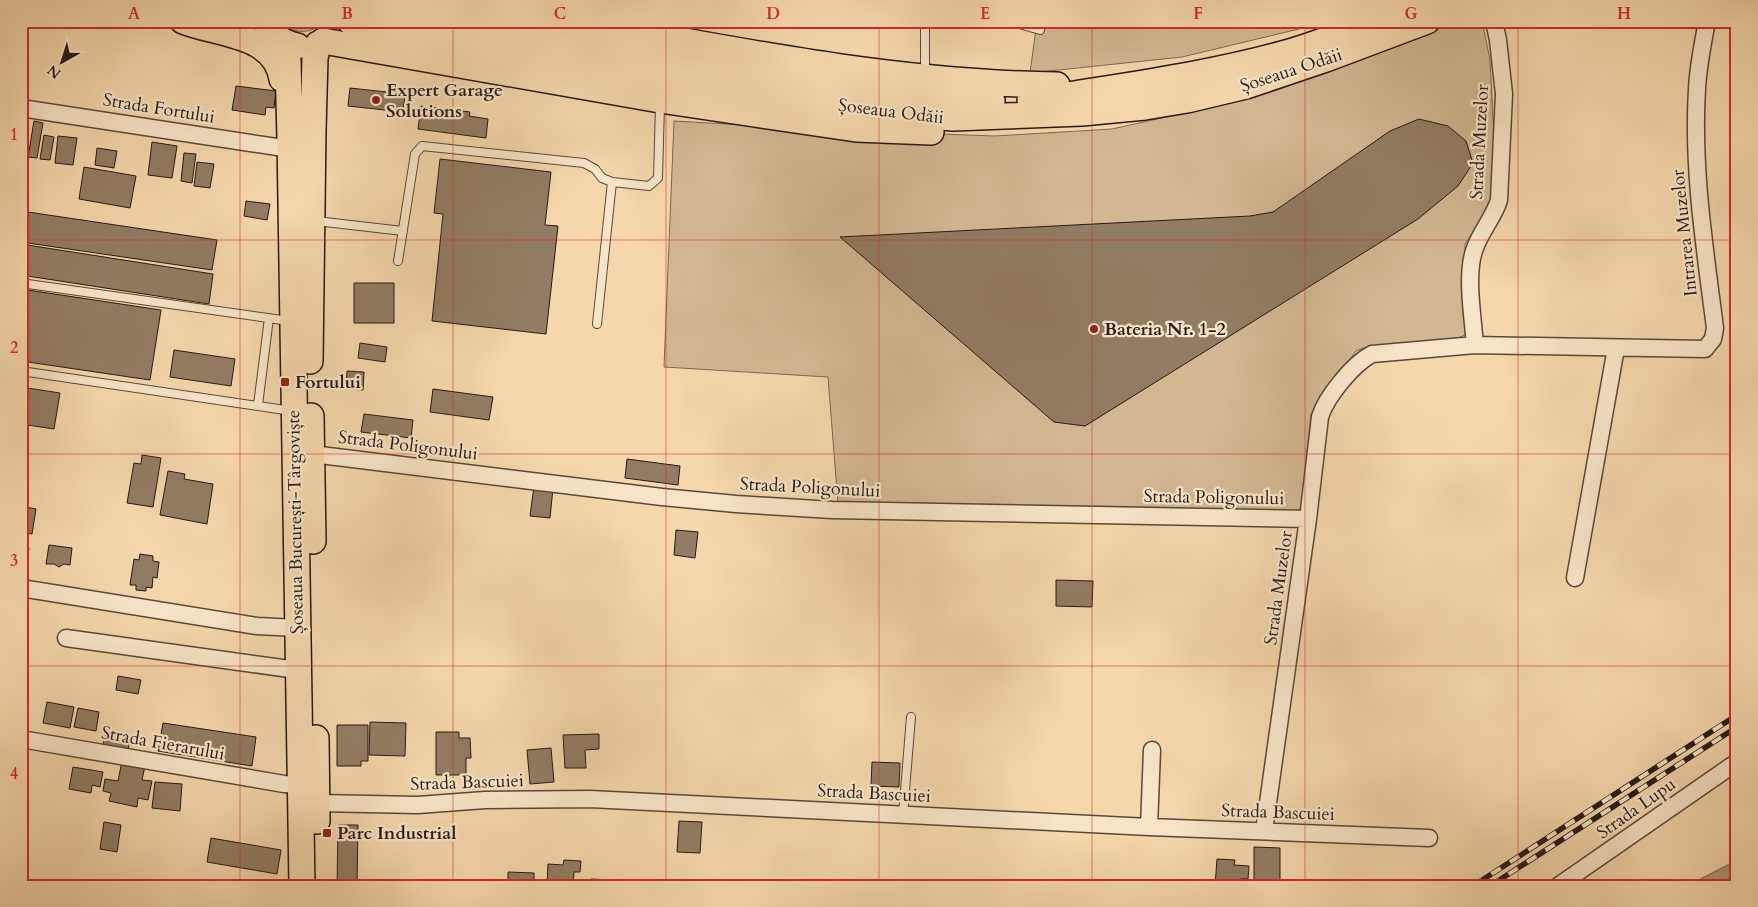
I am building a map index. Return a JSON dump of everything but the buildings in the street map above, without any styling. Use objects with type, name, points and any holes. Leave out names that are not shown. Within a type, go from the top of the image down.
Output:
[{"type":"main road","points":[[183,21],[199,28],[243,38],[273,55],[281,74],[290,144]]},
{"type":"main road","points":[[198,21],[273,32],[288,44],[303,47],[321,42],[332,34],[340,21]]},
{"type":"main road","name":"Șoseaua Odăii","points":[[350,21],[697,84],[874,111],[953,118],[1082,113],[1145,107],[1187,100],[1246,86],[1326,59],[1427,21]]},
{"type":"main road","name":"Șoseaua Odăii","points":[[455,21],[791,80],[912,97],[966,101],[1040,100],[1196,74],[1283,54],[1374,21]]},
{"type":"main road","points":[[575,21],[786,58],[924,77],[1016,84],[1122,86]]},
{"type":"main road","name":"Șoseaua București-Târgoviște","points":[[273,32],[288,61],[290,144],[281,320],[294,411],[302,886]]},
{"type":"main road","points":[[321,42],[368,48],[660,100],[856,129],[991,134],[1082,113]]},
{"type":"main road","name":"Șoseaua București-Târgoviște","points":[[318,886],[310,342],[315,58],[321,42]]},
{"type":"main road","points":[[313,130],[328,69],[337,59],[354,51],[368,48]]},
{"type":"street","name":"Strada Muzelor","points":[[1264,831],[1308,519],[1320,417],[1326,402],[1354,366],[1372,354],[1475,345],[1470,266],[1475,246],[1496,210],[1499,200],[1504,94],[1494,21]]},
{"type":"street","name":"Intrarea Muzelor","points":[[1475,345],[1705,349],[1712,339],[1714,328],[1702,222],[1696,130],[1697,87],[1708,21]]},
{"type":"street","name":"Strada Fortului","points":[[21,108],[290,144]]},
{"type":"street","points":[[1575,578],[1616,348]]},
{"type":"street","name":"Strada Poligonului","points":[[312,454],[662,497],[736,504],[832,510],[1308,519]]},
{"type":"street","points":[[21,588],[257,626],[297,628]]},
{"type":"street","points":[[66,638],[298,670]]},
{"type":"street","name":"Strada Fierarului","points":[[21,739],[299,785]]},
{"type":"street","points":[[1149,827],[1152,750]]},
{"type":"street","name":"Strada Lupu","points":[[1558,886],[1737,762]]},
{"type":"street","name":"Strada Bascuiei","points":[[317,804],[418,805],[485,800],[590,799],[1149,827],[1428,838]]},
{"type":"lane","points":[[924,77],[925,21]]},
{"type":"lane","points":[[1010,21],[1040,30],[1042,21]]},
{"type":"lane","points":[[398,261],[415,154],[422,146],[584,163],[595,169],[602,178],[612,182],[649,186],[658,178],[660,100]]},
{"type":"lane","points":[[597,324],[612,182]]},
{"type":"lane","points":[[312,221],[403,231]]},
{"type":"lane","points":[[21,283],[281,320],[258,405]]},
{"type":"lane","points":[[21,371],[294,411]]},
{"type":"lane","points":[[904,815],[911,717]]},
{"type":"shaded area","points":[[282,21],[323,21],[314,29],[302,32],[286,26]]},
{"type":"shaded area","points":[[1037,21],[1320,21],[1299,29],[1182,57],[1030,73]]},
{"type":"shaded area","points":[[1459,21],[1482,21],[1490,60],[1496,176],[1488,209],[1465,244],[1468,329],[1466,334],[1457,339],[1363,348],[1356,351],[1311,414],[1300,519],[838,504],[828,377],[664,367],[674,121],[832,130],[995,136],[1112,129],[1255,97]]},
{"type":"shaded area","points":[[1737,860],[1737,886],[1687,886]]},
{"type":"railway","points":[[1473,886],[1737,715]]},
{"type":"railway","points":[[1490,886],[1737,727]]},
{"type":"place","name":"Expert Garage Solutions","points":[[376,100]]},
{"type":"place","name":"Bateria Nr. 1-2","points":[[1094,329]]},
{"type":"place","name":"Fortului","points":[[285,382]]},
{"type":"place","name":"Parc Industrial","points":[[327,833]]}]
